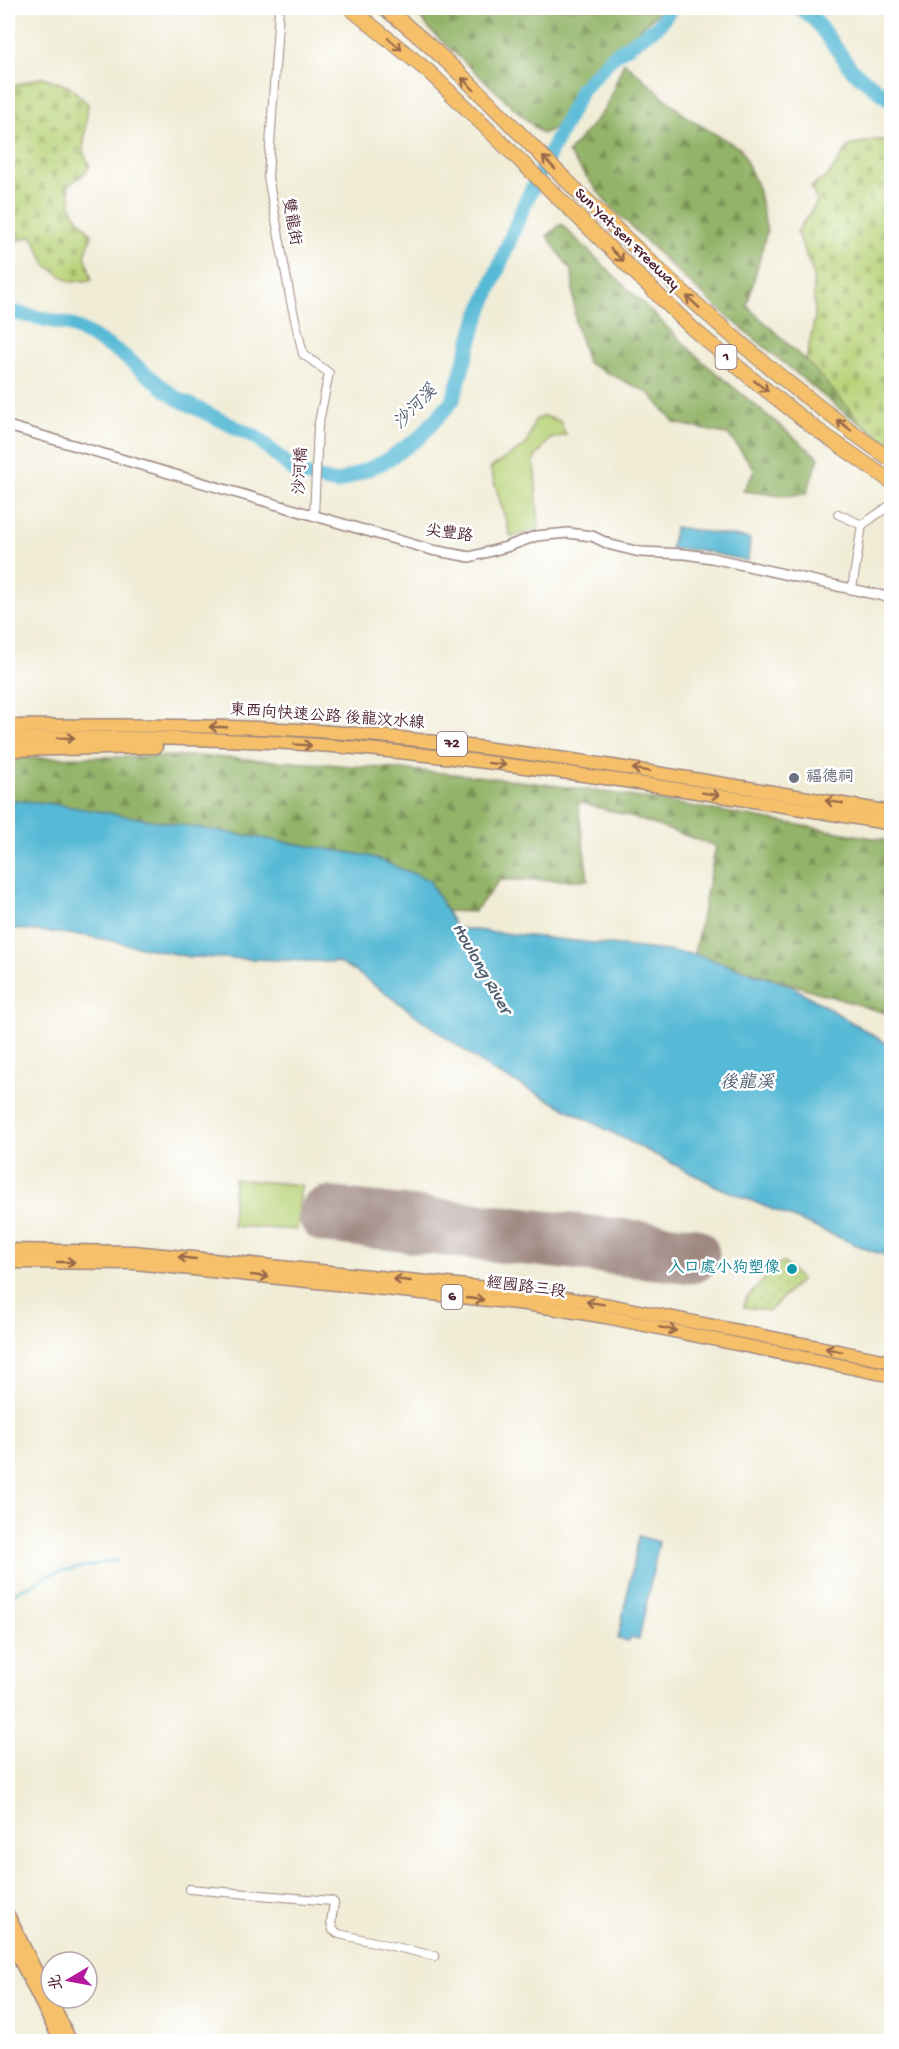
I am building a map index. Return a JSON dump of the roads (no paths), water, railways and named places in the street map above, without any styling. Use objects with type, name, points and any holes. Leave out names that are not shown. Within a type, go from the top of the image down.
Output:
[{"type":"highway","name":"Sun Yat-sen Freeway","points":[[350,8],[429,72],[693,329],[813,427],[891,482]]},
{"type":"highway","name":"Sun Yat-sen Freeway","points":[[384,8],[437,54],[670,280],[763,363],[891,460]]},
{"type":"main road","points":[[8,719],[118,720],[152,725]]},
{"type":"main road","name":"東西向快速公路 後龍汶水線","points":[[8,726],[152,725],[260,728],[387,737],[517,752],[626,768],[891,812]]},
{"type":"main road","name":"東西向快速公路 後龍汶水線","points":[[8,738],[235,741],[387,751],[633,781],[891,824]]},
{"type":"main road","points":[[8,750],[193,746],[235,741]]},
{"type":"main road","name":"經國路三段","points":[[8,1250],[134,1252],[526,1292],[609,1305],[891,1362]]},
{"type":"main road","name":"經國路三段","points":[[8,1262],[134,1263],[526,1304],[606,1317],[891,1376]]},
{"type":"main road","points":[[8,1915],[71,2042]]},
{"type":"main road","points":[[8,1936],[61,2042]]},
{"type":"street","name":"雙龍街","points":[[279,8],[268,177],[303,354],[328,373],[318,427]]},
{"type":"street","name":"尖豐路","points":[[8,426],[432,550],[470,557],[536,536],[568,533],[591,536],[611,545],[640,552],[712,558],[891,598]]},
{"type":"street","name":"沙河橋","points":[[314,516],[318,427]]},
{"type":"street","points":[[852,589],[862,525],[891,504]]},
{"type":"street","points":[[838,514],[862,525]]},
{"type":"street","points":[[189,1889],[332,1901],[334,1902],[331,1922],[333,1930],[339,1934],[435,1956]]},
{"type":"water","points":[[675,527],[750,539],[748,561],[699,550],[671,549]]},
{"type":"water","name":"後龍溪","points":[[8,800],[48,803],[370,856],[429,880],[456,928],[694,954],[790,985],[891,1046],[891,1257],[716,1186],[493,1071],[353,970],[337,962],[190,957],[87,936],[8,928]]},
{"type":"water","points":[[639,1536],[659,1542],[639,1639],[631,1637],[629,1641],[618,1639]]},
{"type":"waterway","name":"沙河溪","points":[[8,311],[71,325],[119,352],[176,398],[257,438],[297,473],[336,483],[384,462],[419,438],[453,400],[476,323],[524,205],[582,89],[613,56],[658,26],[671,8]]},
{"type":"waterway","name":"沙河溪","points":[[800,8],[815,20],[853,71],[892,101]]},
{"type":"waterway","points":[[8,1596],[54,1573],[117,1560]]},
{"type":"place","name":"福德祠","points":[[794,778]]},
{"type":"place","name":"入口處小狗塑像","points":[[792,1269]]},
{"type":"water label","name":"Houlong River","points":[[481,969]]}]
